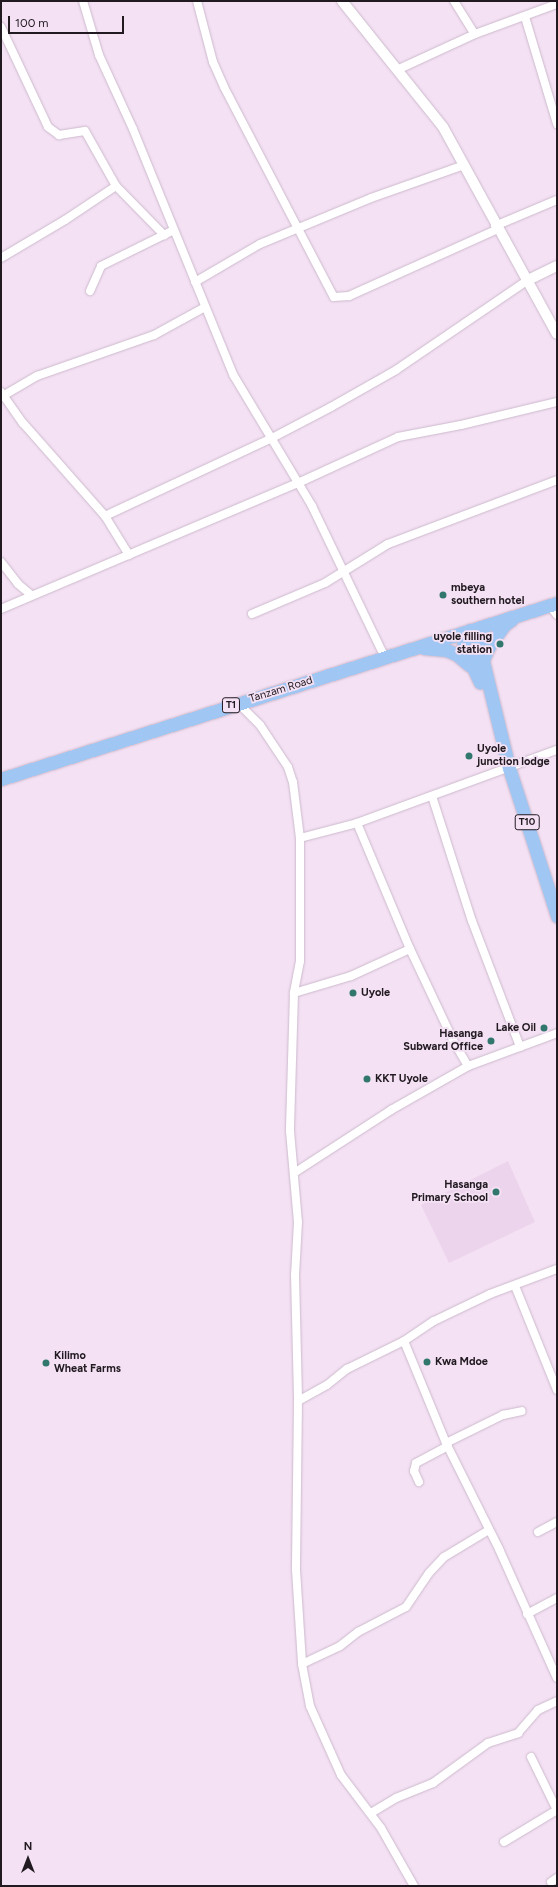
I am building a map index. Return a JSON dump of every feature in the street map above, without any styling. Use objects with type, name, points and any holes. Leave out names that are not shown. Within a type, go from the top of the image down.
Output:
[{"type":"highway","name":"T1","points":[[466,632],[516,617],[554,608]]},
{"type":"highway","points":[[415,648],[446,650],[478,667],[498,632],[516,617]]},
{"type":"highway","name":"Tanzam Road","points":[[1,779],[466,632]]},
{"type":"highway","name":"T10","points":[[466,632],[464,648],[478,667],[557,916]]},
{"type":"street","points":[[83,1],[99,55],[174,230],[234,376],[298,483],[344,572],[385,658]]},
{"type":"street","points":[[197,1],[212,62],[334,297],[338,298],[557,200]]},
{"type":"street","points":[[342,1],[357,24],[399,69],[433,112],[464,165],[497,228],[528,280],[557,334]]},
{"type":"street","points":[[454,1],[475,34]]},
{"type":"street","points":[[399,69],[475,34],[525,17],[553,4]]},
{"type":"street","points":[[525,17],[555,111],[557,124]]},
{"type":"street","points":[[1,27],[48,127],[59,135],[85,131],[116,186],[164,235]]},
{"type":"street","points":[[195,282],[243,252],[298,228],[464,165]]},
{"type":"street","points":[[1,258],[65,220],[116,186]]},
{"type":"street","points":[[90,291],[100,266],[174,230]]},
{"type":"street","points":[[105,516],[272,438],[396,370],[528,280],[557,266]]},
{"type":"street","points":[[129,555],[105,516],[23,423],[2,395],[37,376],[154,335],[205,307]]},
{"type":"street","points":[[1,609],[298,483],[398,437],[461,425],[557,402]]},
{"type":"street","points":[[252,614],[314,588],[344,572],[388,544],[557,480]]},
{"type":"street","points":[[1,563],[18,584],[31,595]]},
{"type":"street","points":[[238,703],[260,725],[288,767],[293,782],[300,838],[300,961],[294,993],[290,1153],[294,1173],[298,1222],[295,1275],[298,1401],[296,1570],[302,1664],[310,1706],[342,1775],[371,1813],[414,1886]]},
{"type":"street","points":[[300,838],[357,823],[557,750]]},
{"type":"street","points":[[432,796],[472,921],[520,1046]]},
{"type":"street","points":[[357,823],[410,949],[454,1042],[468,1066]]},
{"type":"street","points":[[294,993],[351,976],[410,949]]},
{"type":"street","points":[[294,1173],[391,1110],[468,1066],[557,1033]]},
{"type":"street","points":[[298,1401],[327,1385],[347,1369],[404,1340],[466,1305],[557,1269]]},
{"type":"street","points":[[515,1286],[557,1390]]},
{"type":"street","points":[[404,1340],[447,1445],[489,1530],[557,1678]]},
{"type":"street","points":[[419,1482],[414,1471],[416,1462],[503,1415],[522,1411]]},
{"type":"street","points":[[538,1532],[557,1522]]},
{"type":"street","points":[[302,1664],[340,1646],[358,1632],[406,1607],[429,1573],[444,1557],[489,1530]]},
{"type":"street","points":[[527,1614],[557,1598]]},
{"type":"street","points":[[371,1813],[396,1798],[433,1783],[488,1743],[518,1733],[538,1710],[557,1701]]},
{"type":"street","points":[[504,1842],[557,1810],[531,1757]]},
{"type":"shaded area","points":[[508,1161],[535,1222],[449,1263],[421,1205]]},
{"type":"place","name":"mbeya southern hotel","points":[[443,595]]},
{"type":"place","name":"uyole filling station","points":[[500,644]]},
{"type":"place","name":"Uyole junction lodge","points":[[469,756]]},
{"type":"place","name":"Uyole","points":[[353,993]]},
{"type":"place","name":"Lake Oil","points":[[544,1028]]},
{"type":"place","name":"Hasanga Subward Office","points":[[491,1041]]},
{"type":"place","name":"KKT Uyole","points":[[367,1079]]},
{"type":"place","name":"Hasanga Primary School","points":[[496,1192]]},
{"type":"place","name":"Kwa Mdoe","points":[[427,1362]]},
{"type":"place","name":"Kilimo Wheat Farms","points":[[46,1363]]}]
